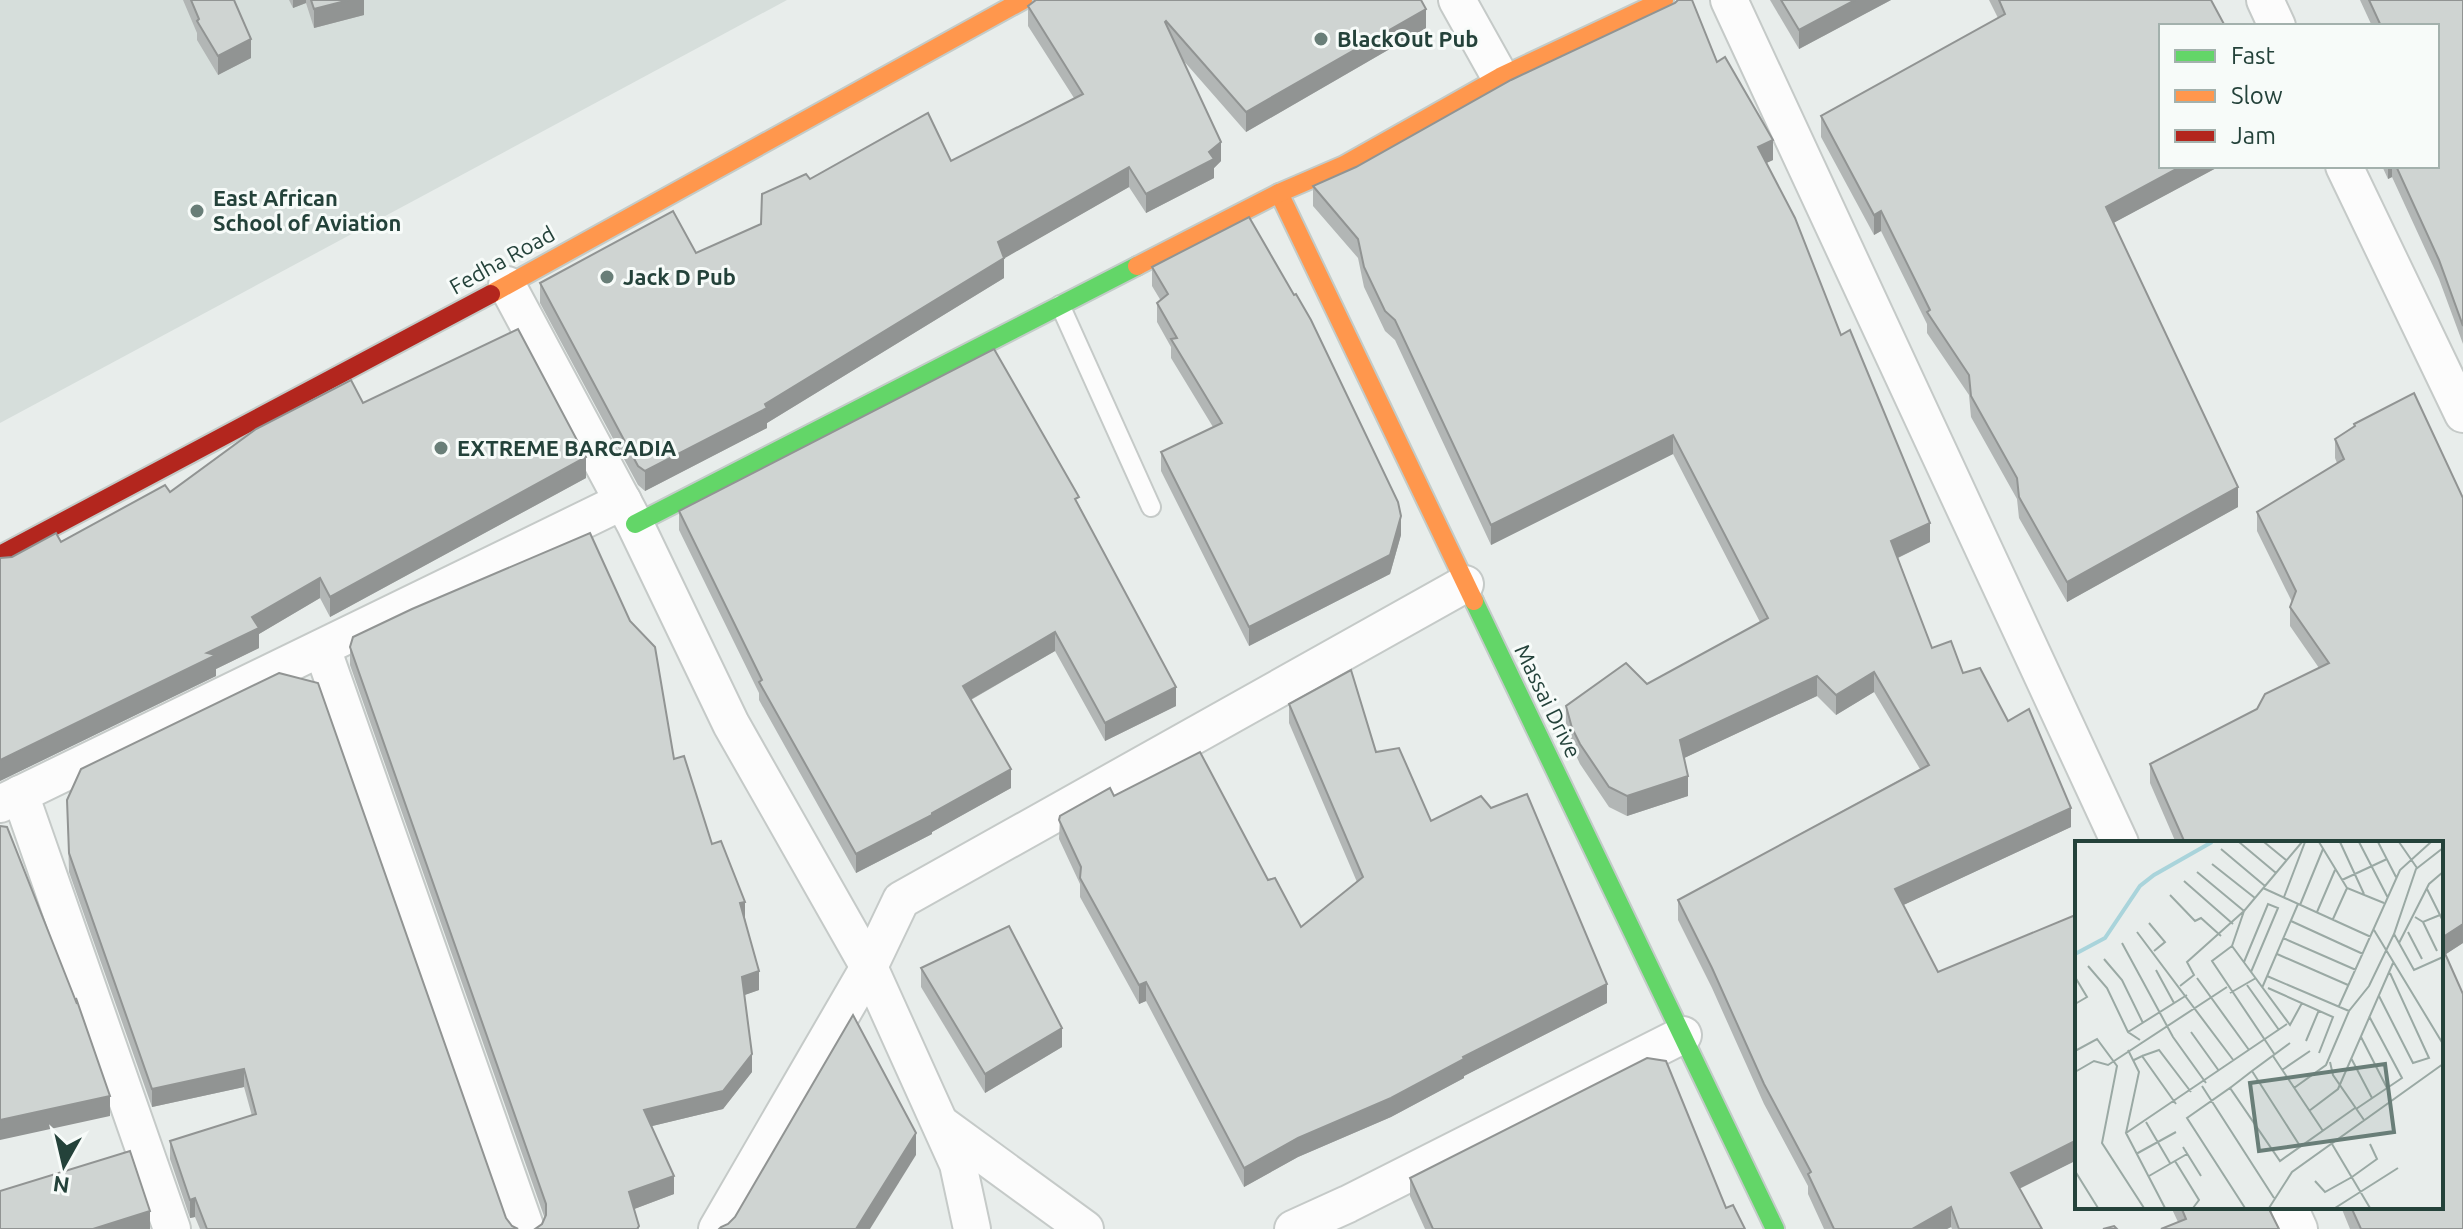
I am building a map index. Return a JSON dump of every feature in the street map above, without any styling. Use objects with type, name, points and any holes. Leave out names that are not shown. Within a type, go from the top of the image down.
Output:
[{"type":"street","name":"Fedha Road","points":[[0,555],[507,285],[1023,0]]},
{"type":"street","points":[[1457,0],[1500,77]]},
{"type":"street","points":[[172,1229],[10,799],[322,648],[629,512],[1060,305],[1279,193],[1344,165],[1500,77],[1664,0]]},
{"type":"street","points":[[1729,0],[2119,841]]},
{"type":"street","points":[[2265,0],[2276,24]]},
{"type":"street","points":[[2345,168],[2463,414]]},
{"type":"street","name":"Massai Drive","points":[[1279,193],[1775,1229]]},
{"type":"street","points":[[507,285],[629,512],[731,724],[869,967],[958,1164],[972,1229]]},
{"type":"street","points":[[717,1229],[869,967],[901,900],[1465,584]]},
{"type":"street","points":[[322,648],[526,1229]]},
{"type":"street","points":[[1293,1229],[1683,1035]]},
{"type":"street","points":[[941,1124],[1085,1229]]},
{"type":"street","points":[[2290,1209],[2299,1229]]},
{"type":"lane","points":[[1060,305],[1151,507]]},
{"type":"shaded area","name":"East African School of Aviation","points":[[0,0],[787,0],[0,423]]},
{"type":"building","points":[[191,0],[234,0],[251,39],[218,56],[197,21],[199,19]]},
{"type":"building","points":[[311,0],[349,0],[314,9]]},
{"type":"building","points":[[1036,0],[1421,0],[1426,9],[1246,112],[1166,21],[1221,142],[1209,152],[1214,159],[1146,194],[1129,167],[998,242],[1004,258],[765,404],[767,408],[645,471],[638,466],[540,283],[673,211],[696,253],[761,224],[762,194],[806,174],[810,179],[928,113],[951,161],[1083,94],[1028,6]]},
{"type":"building","points":[[1678,0],[1692,0],[1717,62],[1725,57],[1773,140],[1758,147],[1795,218],[1841,335],[1850,330],[1930,523],[1891,541],[1932,648],[1951,641],[1963,673],[1980,668],[2008,721],[2029,709],[2071,808],[1895,889],[1938,972],[2073,916],[2075,918],[2075,1141],[2011,1173],[2042,1229],[1959,1229],[1951,1207],[1912,1229],[1834,1229],[1808,1174],[1811,1172],[1764,1084],[1678,900],[1929,765],[1874,672],[1836,695],[1817,676],[1680,740],[1688,776],[1627,796],[1609,787],[1580,744],[1566,706],[1626,663],[1647,684],[1768,618],[1673,435],[1491,525],[1395,320],[1385,311],[1364,267],[1358,239],[1313,186],[1356,167],[1511,80]]},
{"type":"building","points":[[1781,0],[1855,0],[1799,30]]},
{"type":"building","points":[[1999,0],[2211,0],[2224,24],[2159,24],[2159,168],[2178,168],[2106,207],[2238,487],[2067,582],[2019,497],[2017,478],[1971,396],[1969,375],[1927,312],[1930,310],[1881,211],[1874,215],[1821,116],[2005,14]]},
{"type":"building","points":[[2369,0],[2463,0],[2463,326],[2439,260],[2397,168],[2439,168],[2439,24],[2380,24]]},
{"type":"building","points":[[1249,217],[1311,320],[1398,502],[1401,516],[1390,555],[1249,627],[1161,452],[1222,423],[1171,339],[1177,338],[1157,303],[1168,294],[1152,267]]},
{"type":"building","points":[[518,329],[586,457],[330,597],[320,578],[252,617],[259,628],[207,653],[216,655],[0,760],[0,558],[12,557],[56,533],[61,542],[165,485],[170,492],[256,429],[351,380],[363,403]]},
{"type":"building","points":[[994,349],[1079,497],[1075,499],[1176,687],[1105,723],[1055,632],[963,686],[1011,769],[856,854],[759,682],[762,680],[679,511]]},
{"type":"building","points":[[2414,393],[2463,498],[2463,924],[2443,937],[2443,841],[2184,841],[2150,764],[2257,709],[2265,694],[2329,663],[2290,607],[2296,591],[2257,512],[2344,459],[2335,439],[2354,424]]},
{"type":"building","points":[[590,533],[630,621],[655,647],[674,759],[684,756],[712,844],[721,841],[745,902],[740,903],[759,971],[742,977],[752,1054],[723,1091],[644,1110],[674,1176],[629,1192],[639,1226],[637,1229],[535,1229],[542,1224],[546,1215],[546,1204],[350,647],[353,637]]},
{"type":"building","points":[[1351,670],[1376,752],[1399,748],[1431,821],[1481,796],[1491,808],[1527,794],[1607,984],[1463,1057],[1391,1098],[1298,1138],[1244,1168],[1146,982],[1139,985],[1080,878],[1081,867],[1059,820],[1060,816],[1110,788],[1114,796],[1200,752],[1268,880],[1275,878],[1301,927],[1363,877],[1289,704]]},
{"type":"building","points":[[279,673],[318,683],[506,1218],[518,1229],[207,1229],[195,1198],[190,1200],[170,1141],[256,1114],[244,1069],[152,1089],[69,853],[67,800],[81,769]]},
{"type":"building","points":[[0,826],[7,827],[77,1004],[76,998],[110,1096],[0,1120]]},
{"type":"building","points":[[1009,926],[1062,1028],[985,1074],[921,968]]},
{"type":"building","points":[[2443,949],[2463,994],[2463,1229],[2361,1229],[2352,1209],[2443,1209]]},
{"type":"building","points":[[853,1015],[916,1133],[856,1229],[719,1229],[735,1217]]},
{"type":"building","points":[[1647,1058],[1666,1061],[1726,1208],[1733,1205],[1745,1229],[1433,1229],[1410,1178]]},
{"type":"building","points":[[130,1151],[150,1211],[93,1229],[0,1229],[0,1191]]},
{"type":"building","points":[[2182,1209],[2269,1209],[2279,1229],[2161,1229],[2186,1219]]},
{"type":"traffic: fast","points":[[635,524],[1137,266]]},
{"type":"traffic: fast","points":[[1474,601],[1775,1229]]},
{"type":"traffic: slow","points":[[491,294],[1023,0]]},
{"type":"traffic: slow","points":[[1137,266],[1279,193],[1344,165],[1500,77],[1664,0]]},
{"type":"traffic: slow","points":[[1279,193],[1474,601]]},
{"type":"traffic: jam","points":[[0,555],[491,294]]},
{"type":"place","name":"BlackOut Pub","points":[[1321,39]]},
{"type":"place","name":"East African School of Aviation","points":[[197,211]]},
{"type":"place","name":"Jack D Pub","points":[[607,277]]},
{"type":"place","name":"EXTREME BARCADIA","points":[[441,448]]}]
